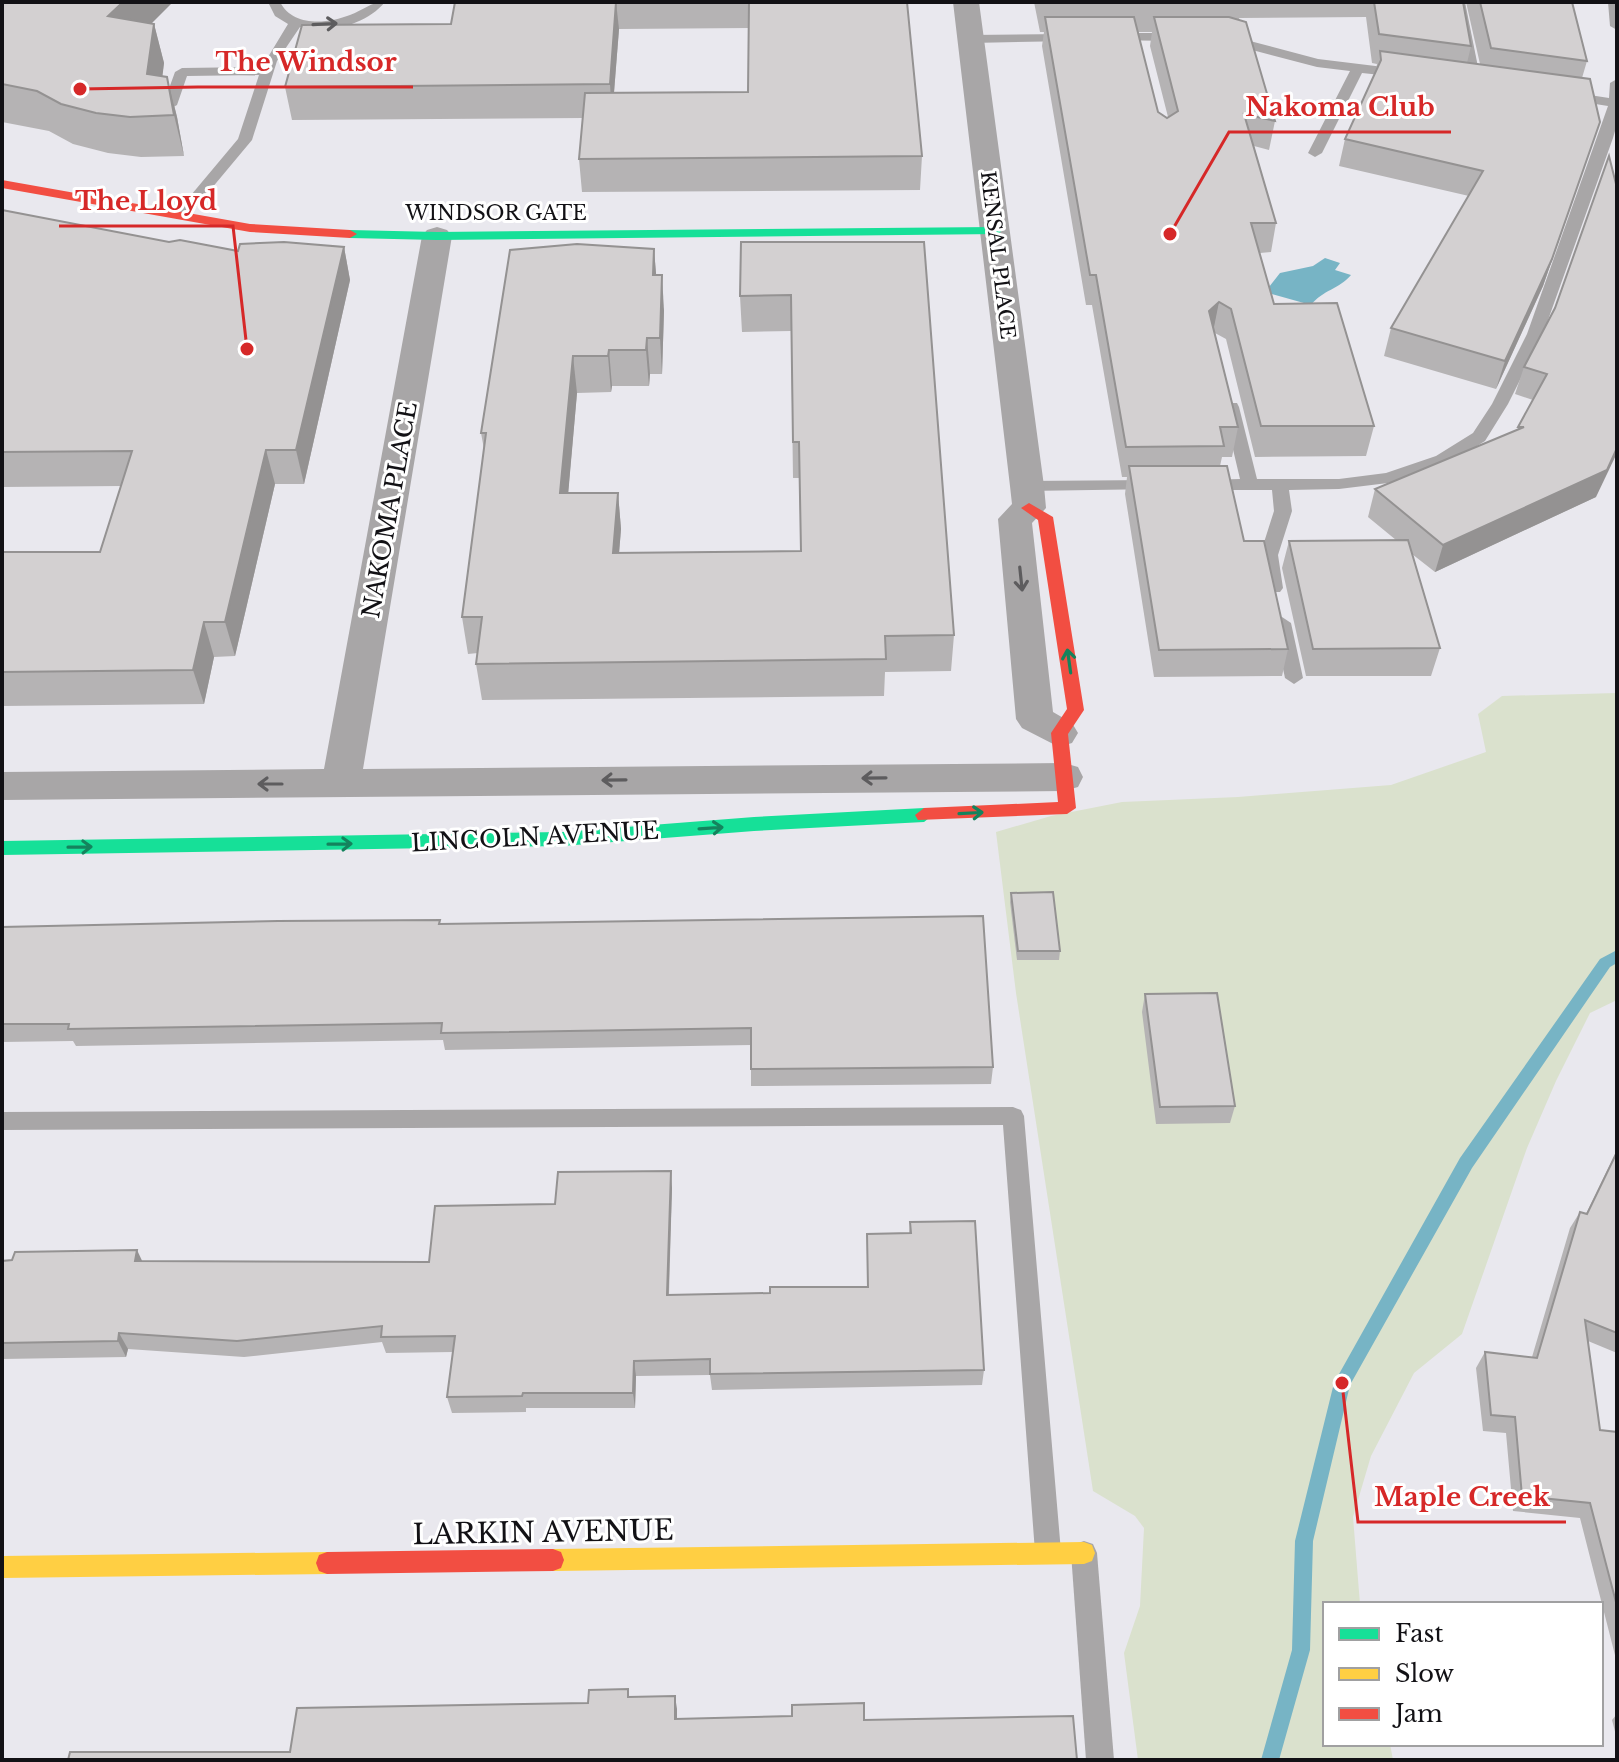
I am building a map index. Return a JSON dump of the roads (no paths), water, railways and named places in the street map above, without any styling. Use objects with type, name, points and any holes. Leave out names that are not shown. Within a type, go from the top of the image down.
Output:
[{"type":"street","name":"KENSAL PLACE","points":[[966,2],[1028,497],[1015,519],[1035,719],[1059,733],[1066,792]]},
{"type":"street","name":"WINDSOR GATE","points":[[2,184],[282,231],[437,236],[994,231]]},
{"type":"street","name":"NAKOMA PLACE","points":[[341,783],[437,236]]},
{"type":"street","points":[[2,786],[341,783],[1066,792]]},
{"type":"street","name":"LINCOLN AVENUE","points":[[2,848],[562,839],[754,824],[1066,792]]},
{"type":"street","name":"LARKIN AVENUE","points":[[2,1567],[1084,1553]]},
{"type":"lane","points":[[274,2],[279,14],[296,22],[319,25],[345,22],[366,14],[379,2]]},
{"type":"lane","points":[[1459,2],[1474,82]]},
{"type":"lane","points":[[1614,2],[1617,26]]},
{"type":"lane","points":[[181,216],[245,140],[276,51],[287,41],[296,22]]},
{"type":"lane","points":[[1138,37],[1141,52]]},
{"type":"lane","points":[[971,39],[1191,37]]},
{"type":"lane","points":[[1213,38],[1245,43],[1317,63],[1411,75]]},
{"type":"lane","points":[[1315,153],[1358,68]]},
{"type":"lane","points":[[170,105],[182,72],[268,71]]},
{"type":"lane","points":[[1458,80],[1489,85]]},
{"type":"lane","points":[[1028,497],[1174,485],[1352,483],[1410,473],[1456,454],[1479,437],[1500,404],[1535,334],[1606,138],[1616,103],[1617,83]]},
{"type":"lane","points":[[1553,94],[1616,103]]},
{"type":"lane","points":[[1225,384],[1250,485]]},
{"type":"lane","points":[[1280,485],[1283,511],[1269,562],[1294,678]]},
{"type":"lane","points":[[2,1121],[1013,1116],[1048,1553]]},
{"type":"lane","points":[[1084,1553],[1100,1760]]},
{"type":"water","points":[[1325,258],[1340,263],[1335,270],[1351,275],[1311,305],[1265,292],[1280,273],[1313,266]]},
{"type":"waterway","points":[[1270,1760],[1301,1650],[1304,1541],[1342,1383],[1466,1163],[1605,963],[1617,956]]},
{"type":"place","name":"The Windsor","points":[[80,89]]},
{"type":"place","name":"Nakoma Club","points":[[1170,234]]},
{"type":"place","name":"The Lloyd","points":[[247,349]]},
{"type":"place","name":"Maple Creek","points":[[1342,1383]]}]
